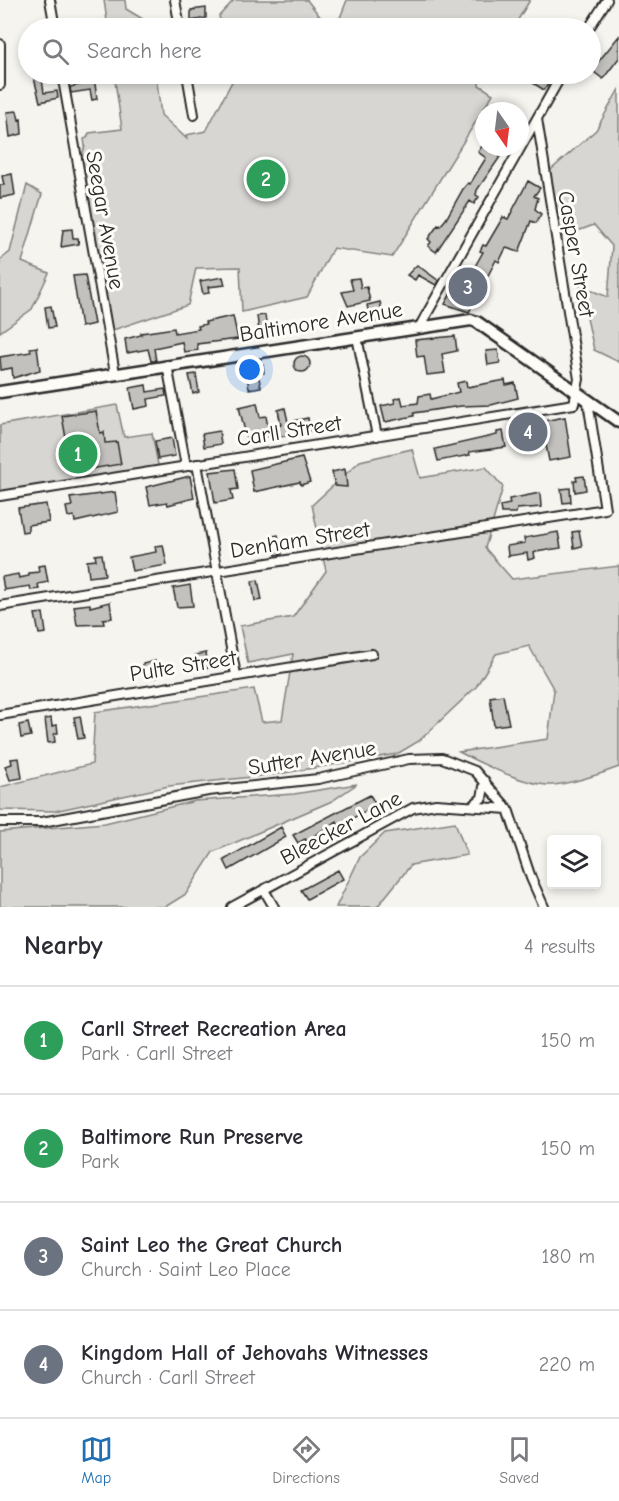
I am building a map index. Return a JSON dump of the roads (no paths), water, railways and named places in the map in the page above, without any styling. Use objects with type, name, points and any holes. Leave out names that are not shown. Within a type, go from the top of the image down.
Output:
[{"type":"street","points":[[50,0],[53,18]]},
{"type":"street","points":[[175,0],[178,18]]},
{"type":"street","points":[[595,18],[607,0]]},
{"type":"street","points":[[0,44],[0,85]]},
{"type":"street","name":"Seegar Avenue","points":[[64,84],[115,373]]},
{"type":"street","points":[[189,84],[194,115]]},
{"type":"street","points":[[420,326],[556,84]]},
{"type":"street","name":"Casper Street","points":[[537,118],[579,379],[577,394]]},
{"type":"street","name":"Baltimore Avenue","points":[[0,392],[420,326],[477,322],[619,422]]},
{"type":"street","points":[[357,337],[377,436]]},
{"type":"street","points":[[167,365],[186,466]]},
{"type":"street","name":"Carll Street","points":[[0,496],[573,404],[577,394]]},
{"type":"street","name":"Denham Street","points":[[0,606],[605,509],[588,402]]},
{"type":"street","points":[[197,464],[236,675]]},
{"type":"street","name":"Pulte Street","points":[[0,715],[372,654]]},
{"type":"street","name":"Sutter Avenue","points":[[0,822],[42,822],[208,791],[318,779],[430,756],[465,765],[485,781],[508,809],[531,878],[544,907]]},
{"type":"street","points":[[472,806],[482,798],[485,781]]},
{"type":"street","name":"Bleecker Lane","points":[[232,907],[413,808],[436,804],[508,809]]},
{"type":"street","points":[[264,890],[274,907]]},
{"type":"place","name":"Baltimore Run Preserve","points":[[266,179]]},
{"type":"place","name":"Saint Leo the Great Church","points":[[468,287]]},
{"type":"place","name":"Kingdom Hall of Jehovahs Witnesses","points":[[528,432]]},
{"type":"place","name":"Carll Street Recreation Area","points":[[78,454]]}]
